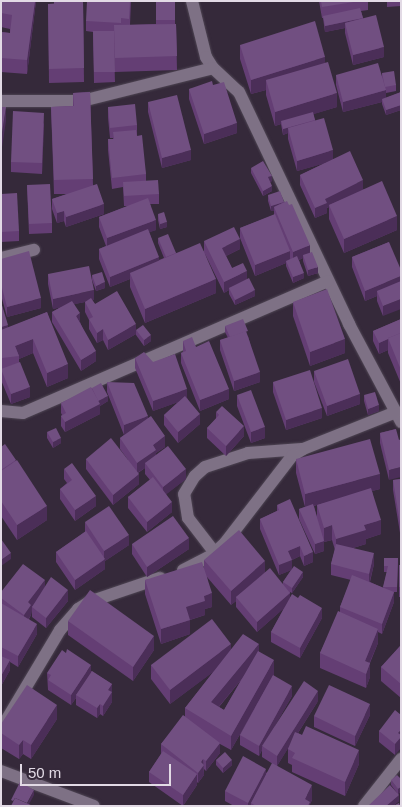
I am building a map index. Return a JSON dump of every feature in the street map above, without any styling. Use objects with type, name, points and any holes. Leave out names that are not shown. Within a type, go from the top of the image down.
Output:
[{"type":"street","points":[[1,729],[60,630],[78,609],[98,599],[185,570],[215,553],[292,456],[303,449],[398,417],[328,281],[239,92],[213,68],[206,57],[192,1]]},
{"type":"street","points":[[1,101],[82,101],[213,68]]},
{"type":"street","points":[[1,258],[34,250]]},
{"type":"street","points":[[1,412],[23,412],[328,281]]},
{"type":"street","points":[[215,553],[188,518],[184,494],[195,476],[205,467],[248,453],[303,449]]},
{"type":"street","points":[[364,806],[401,759]]},
{"type":"street","points":[[1,771],[87,804]]},
{"type":"building","points":[[1,1],[35,1],[27,60],[1,58],[1,32],[10,33],[12,15],[1,13]]},
{"type":"building","points":[[54,1],[83,1],[84,68],[49,69],[48,4],[54,4]]},
{"type":"building","points":[[87,1],[130,1],[129,19],[121,18],[121,23],[86,21]]},
{"type":"building","points":[[156,1],[175,1],[175,20],[156,20]]},
{"type":"building","points":[[321,1],[360,1],[322,7]]},
{"type":"building","points":[[360,8],[363,18],[325,26],[323,16]]},
{"type":"building","points":[[376,15],[384,47],[353,55],[345,23]]},
{"type":"building","points":[[315,21],[325,57],[251,80],[240,45]]},
{"type":"building","points":[[176,24],[177,56],[115,58],[114,25]]},
{"type":"building","points":[[93,31],[114,31],[115,72],[94,72]]},
{"type":"building","points":[[328,62],[337,93],[275,112],[266,80]]},
{"type":"building","points":[[378,63],[386,90],[343,102],[336,75]]},
{"type":"building","points":[[394,71],[396,85],[385,87],[382,73]]},
{"type":"building","points":[[212,81],[213,85],[224,82],[237,123],[204,134],[189,89]]},
{"type":"building","points":[[90,92],[93,179],[54,180],[51,107],[74,106],[73,93]]},
{"type":"building","points":[[401,92],[401,105],[386,110],[382,99]]},
{"type":"building","points":[[177,95],[191,150],[162,158],[148,102]]},
{"type":"building","points":[[135,104],[137,125],[110,128],[108,107]]},
{"type":"building","points":[[1,107],[6,107],[1,139]]},
{"type":"building","points":[[13,111],[44,113],[42,163],[11,162]]},
{"type":"building","points":[[313,112],[315,120],[283,129],[281,121]]},
{"type":"building","points":[[324,118],[333,150],[297,161],[288,128]]},
{"type":"building","points":[[136,130],[137,136],[142,135],[146,174],[112,178],[108,139],[114,139],[113,132]]},
{"type":"building","points":[[350,151],[363,180],[325,199],[327,203],[315,208],[300,175]]},
{"type":"building","points":[[263,161],[272,176],[268,177],[272,186],[263,191],[251,168]]},
{"type":"building","points":[[158,180],[159,194],[124,196],[123,182]]},
{"type":"building","points":[[382,181],[397,216],[344,239],[329,205]]},
{"type":"building","points":[[50,184],[52,223],[29,224],[27,185]]},
{"type":"building","points":[[97,184],[104,204],[66,217],[64,211],[57,213],[52,199]]},
{"type":"building","points":[[280,191],[284,202],[271,206],[268,195]]},
{"type":"building","points":[[17,193],[19,231],[1,232],[1,194]]},
{"type":"building","points":[[148,198],[156,220],[107,238],[99,217]]},
{"type":"building","points":[[287,201],[289,205],[292,204],[310,245],[293,252],[274,207]]},
{"type":"building","points":[[164,212],[167,222],[160,224],[158,214]]},
{"type":"building","points":[[275,214],[290,251],[255,265],[240,228]]},
{"type":"building","points":[[234,227],[240,239],[222,248],[232,268],[243,263],[247,271],[224,282],[204,241]]},
{"type":"building","points":[[148,229],[159,257],[110,277],[99,249]]},
{"type":"building","points":[[168,234],[176,253],[166,257],[158,238]]},
{"type":"building","points":[[389,242],[401,270],[401,276],[365,291],[352,257]]},
{"type":"building","points":[[200,243],[216,279],[145,309],[130,273]]},
{"type":"building","points":[[29,251],[41,298],[7,307],[1,284],[1,259]]},
{"type":"building","points":[[312,252],[318,267],[308,270],[303,255]]},
{"type":"building","points":[[297,256],[304,273],[293,277],[286,261]]},
{"type":"building","points":[[89,266],[94,290],[53,299],[48,274]]},
{"type":"building","points":[[102,272],[105,282],[96,286],[92,275]]},
{"type":"building","points":[[249,278],[255,290],[235,300],[229,288]]},
{"type":"building","points":[[401,281],[401,299],[383,306],[377,291]]},
{"type":"building","points":[[327,289],[345,339],[310,352],[293,302]]},
{"type":"building","points":[[117,291],[136,324],[108,340],[103,329],[97,333],[89,319],[93,317],[85,302],[91,298],[95,304]]},
{"type":"building","points":[[72,301],[80,313],[76,316],[96,351],[81,360],[52,312]]},
{"type":"building","points":[[1,302],[8,325],[1,327]]},
{"type":"building","points":[[47,312],[68,364],[47,373],[33,339],[15,346],[19,356],[2,358],[1,330]]},
{"type":"building","points":[[243,319],[248,331],[230,337],[225,326]]},
{"type":"building","points":[[401,319],[401,333],[379,343],[373,331]]},
{"type":"building","points":[[143,325],[151,335],[144,340],[136,330]]},
{"type":"building","points":[[246,331],[260,372],[234,381],[220,340]]},
{"type":"building","points":[[401,333],[401,370],[388,338]]},
{"type":"building","points":[[192,337],[196,347],[209,341],[229,389],[200,400],[181,353],[186,351],[183,341]]},
{"type":"building","points":[[144,352],[153,362],[175,354],[187,389],[153,401],[135,358]]},
{"type":"building","points":[[348,359],[360,394],[327,406],[314,371]]},
{"type":"building","points":[[20,362],[30,387],[11,394],[1,369]]},
{"type":"building","points":[[310,370],[322,408],[286,420],[273,382]]},
{"type":"building","points":[[107,382],[134,383],[148,416],[124,425]]},
{"type":"building","points":[[101,383],[108,396],[98,401],[92,388]]},
{"type":"building","points":[[91,387],[100,404],[65,422],[61,416],[66,413],[61,403]]},
{"type":"building","points":[[251,390],[265,427],[251,432],[237,395]]},
{"type":"building","points":[[375,392],[379,405],[368,409],[364,395]]},
{"type":"building","points":[[185,396],[200,414],[178,432],[164,415]]},
{"type":"building","points":[[222,406],[244,426],[226,446],[207,428],[219,415],[216,412]]},
{"type":"building","points":[[151,416],[165,436],[153,445],[156,450],[137,463],[120,438]]},
{"type":"building","points":[[56,428],[61,438],[53,442],[47,432]]},
{"type":"building","points":[[396,429],[399,440],[401,439],[401,467],[389,470],[380,433]]},
{"type":"building","points":[[111,438],[139,474],[113,495],[86,459]]},
{"type":"building","points":[[370,439],[380,474],[305,494],[296,459]]},
{"type":"building","points":[[5,444],[16,460],[1,470],[1,447]]},
{"type":"building","points":[[168,446],[186,469],[163,487],[145,463]]},
{"type":"building","points":[[17,460],[47,506],[17,525],[1,501],[1,471]]},
{"type":"building","points":[[72,463],[96,496],[75,510],[60,489],[72,480],[64,469]]},
{"type":"building","points":[[153,477],[172,502],[147,522],[128,497]]},
{"type":"building","points":[[401,479],[401,529],[393,480]]},
{"type":"building","points":[[371,488],[381,520],[364,525],[366,530],[336,539],[332,525],[324,528],[317,505]]},
{"type":"building","points":[[290,499],[313,552],[304,556],[300,546],[288,551],[292,560],[279,565],[260,519],[279,510],[277,505]]},
{"type":"building","points":[[313,504],[324,541],[315,544],[299,509]]},
{"type":"building","points":[[109,506],[129,535],[104,551],[85,522]]},
{"type":"building","points":[[173,516],[189,538],[147,567],[132,544]]},
{"type":"building","points":[[239,530],[265,561],[231,591],[204,560]]},
{"type":"building","points":[[86,531],[105,559],[75,580],[56,552]]},
{"type":"building","points":[[1,539],[11,553],[1,560]]},
{"type":"building","points":[[336,544],[374,553],[369,574],[331,564]]},
{"type":"building","points":[[384,558],[398,558],[397,587],[383,587],[388,566],[384,566]]},
{"type":"building","points":[[202,562],[212,593],[204,596],[205,601],[186,607],[190,620],[161,629],[145,580]]},
{"type":"building","points":[[23,564],[45,580],[28,602],[31,605],[24,615],[1,598],[1,592]]},
{"type":"building","points":[[399,565],[401,565],[401,587],[399,587]]},
{"type":"building","points":[[294,566],[303,572],[292,588],[283,582]]},
{"type":"building","points":[[270,568],[290,593],[257,622],[236,597]]},
{"type":"building","points":[[352,575],[394,592],[382,624],[340,607]]},
{"type":"building","points":[[51,577],[68,590],[46,618],[32,607]]},
{"type":"building","points":[[90,590],[154,636],[133,667],[68,621]]},
{"type":"building","points":[[292,594],[298,598],[300,595],[322,608],[300,648],[271,632]]},
{"type":"building","points":[[1,603],[37,624],[18,656],[1,647]]},
{"type":"building","points":[[338,611],[378,629],[365,661],[370,663],[366,674],[320,653]]},
{"type":"building","points":[[212,619],[231,644],[170,690],[151,665]]},
{"type":"building","points":[[243,634],[259,644],[211,702],[224,710],[258,651],[274,660],[231,736],[185,708]]},
{"type":"building","points":[[401,645],[401,684],[381,667]]},
{"type":"building","points":[[67,649],[91,665],[71,695],[48,680],[51,675],[47,673],[62,650],[66,653]]},
{"type":"building","points":[[1,656],[10,660],[1,676]]},
{"type":"building","points":[[92,671],[112,684],[108,690],[112,692],[103,706],[100,704],[97,708],[76,695]]},
{"type":"building","points":[[273,675],[292,686],[259,746],[240,735]]},
{"type":"building","points":[[304,681],[318,691],[277,756],[262,746]]},
{"type":"building","points":[[27,685],[57,705],[31,745],[23,740],[19,745],[1,733],[1,724]]},
{"type":"building","points":[[329,685],[370,704],[355,736],[314,716]]},
{"type":"building","points":[[395,710],[401,715],[401,730],[398,733],[401,737],[395,744],[379,731]]},
{"type":"building","points":[[183,715],[220,743],[206,761],[203,759],[201,762],[204,765],[198,773],[161,744]]},
{"type":"building","points":[[306,726],[359,750],[345,782],[292,758],[295,753],[288,749],[295,732],[302,735]]},
{"type":"building","points":[[163,751],[197,774],[183,795],[149,772]]},
{"type":"building","points":[[225,752],[232,760],[223,768],[216,760]]},
{"type":"building","points":[[243,756],[266,769],[248,803],[225,791]]},
{"type":"building","points":[[272,763],[312,785],[305,799],[310,802],[308,806],[256,806],[251,803]]},
{"type":"building","points":[[397,775],[401,779],[401,787],[398,789],[391,780]]},
{"type":"building","points":[[20,782],[34,790],[27,803],[15,798],[13,801],[11,800]]},
{"type":"building","points":[[390,785],[399,795],[386,806],[368,806]]},
{"type":"building","points":[[15,798],[33,806],[11,806]]}]
